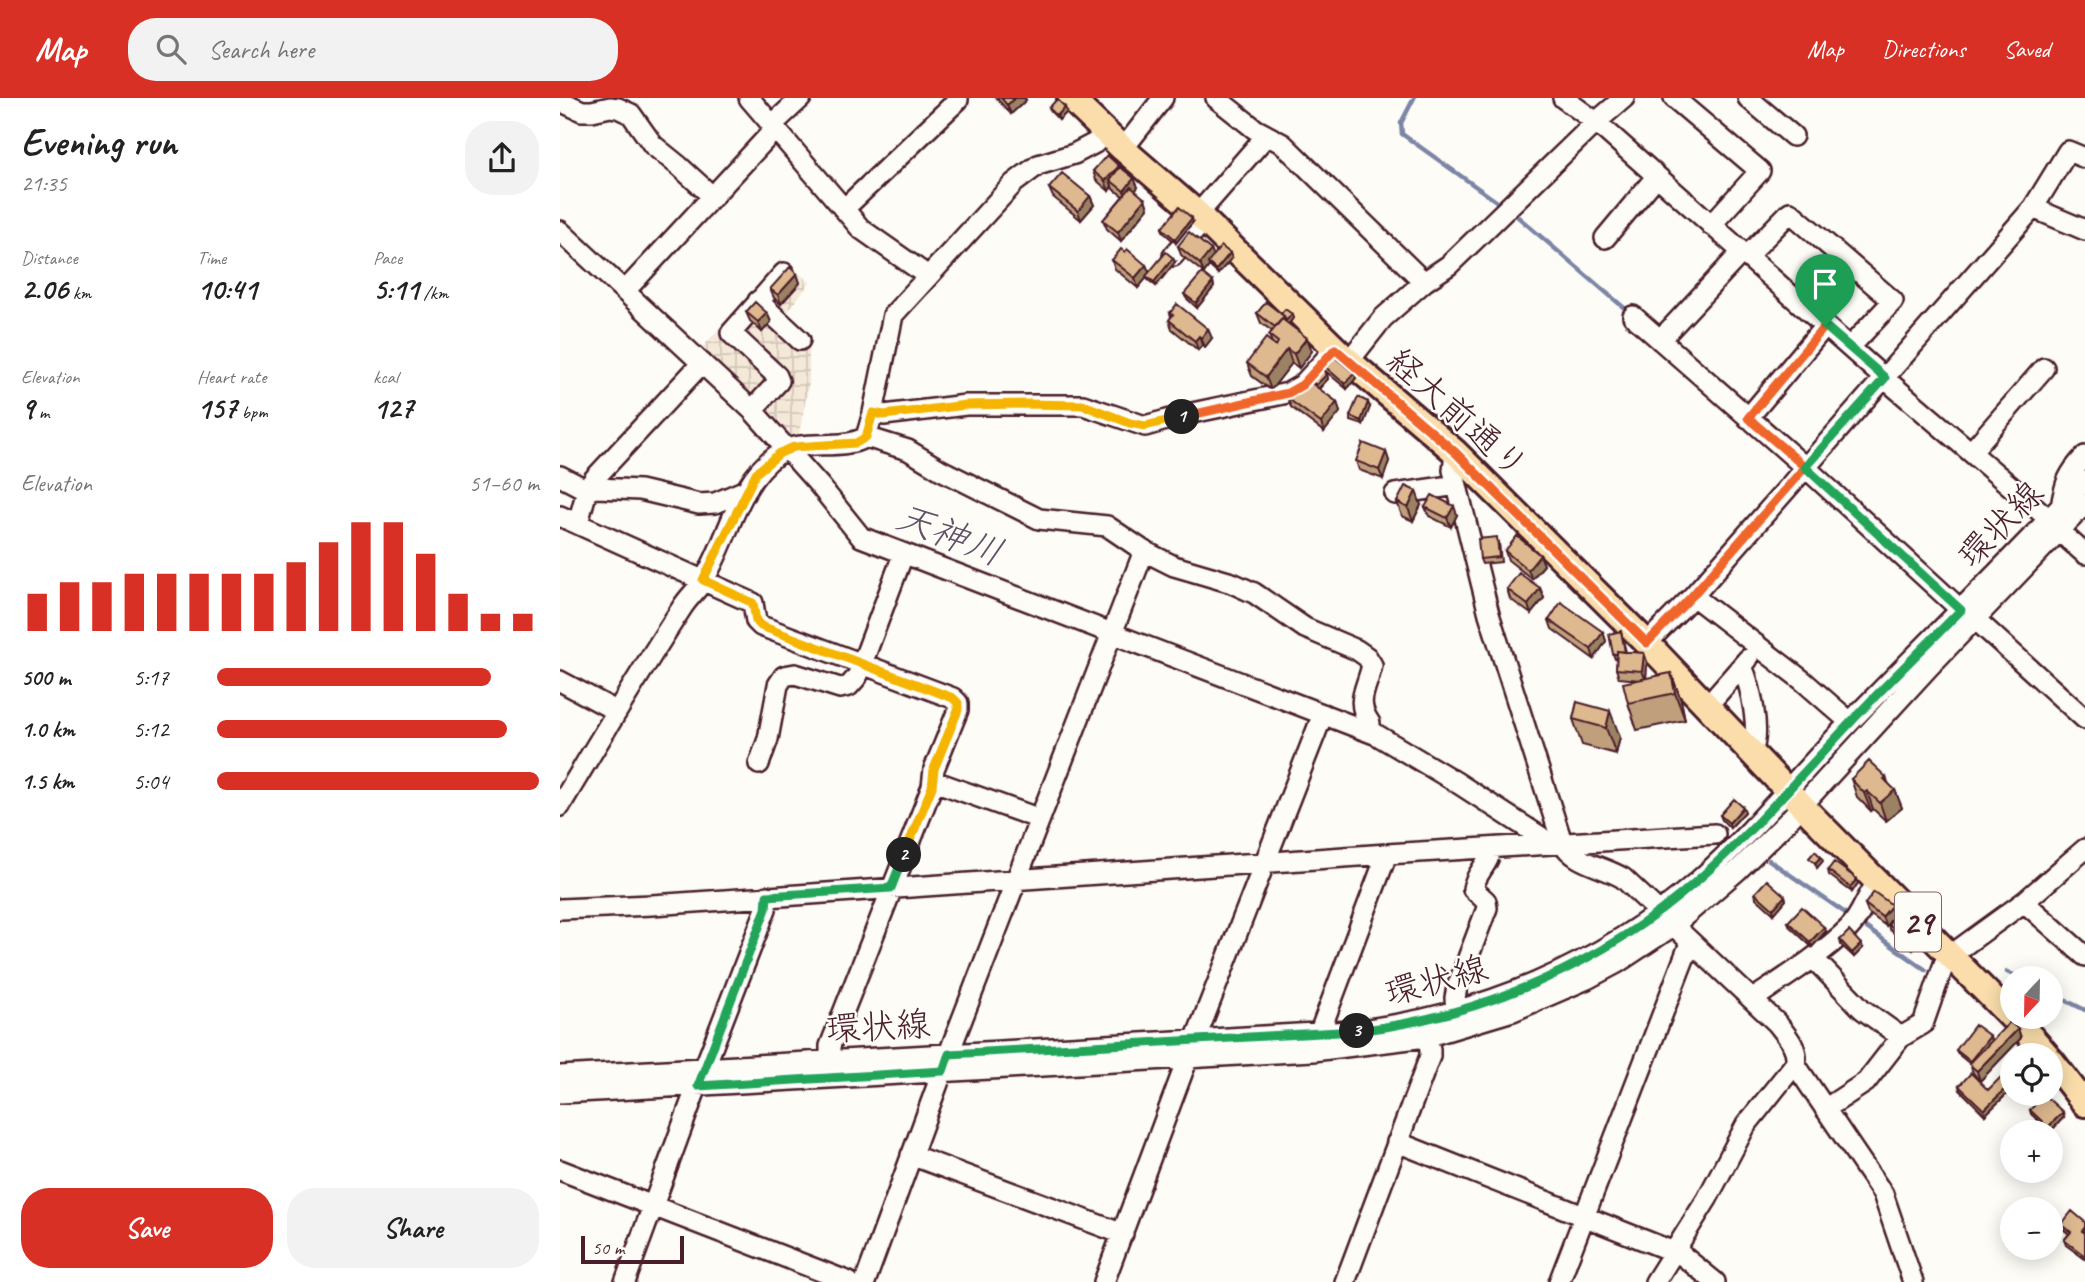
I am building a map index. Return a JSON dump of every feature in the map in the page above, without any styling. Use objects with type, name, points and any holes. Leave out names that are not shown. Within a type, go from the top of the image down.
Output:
[{"type":"main road","name":"経大前通り","points":[[1070,98],[1201,217],[1342,355],[1455,452],[1647,643],[1795,798]]},
{"type":"main road","name":"29","points":[[1795,798],[2037,1043]]},
{"type":"main road","points":[[2063,1076],[2085,1104]]},
{"type":"street","points":[[749,98],[861,229],[928,276]]},
{"type":"street","points":[[625,291],[801,98]]},
{"type":"street","points":[[1124,149],[1163,98]]},
{"type":"street","points":[[1216,98],[1266,136],[1283,144],[1424,282]]},
{"type":"street","points":[[1563,98],[1596,122],[1971,452],[2069,515]]},
{"type":"street","points":[[873,413],[884,415],[966,405],[1083,405],[1145,426],[1288,393],[1342,355],[1424,282],[1450,265],[1624,98]]},
{"type":"street","points":[[1674,98],[1760,171],[1711,225]]},
{"type":"street","points":[[1748,98],[1793,136]]},
{"type":"street","points":[[844,209],[958,100]]},
{"type":"street","points":[[560,101],[582,111],[618,108],[631,114],[653,145],[713,197]]},
{"type":"street","points":[[560,806],[616,711],[703,580],[756,473],[780,453],[794,447],[856,443],[866,437],[893,316],[1014,183],[1038,165],[1074,154],[1095,143],[1105,132]]},
{"type":"street","points":[[1172,256],[1266,136]]},
{"type":"street","points":[[1647,643],[1692,596],[2033,208],[2068,152],[2085,158]]},
{"type":"street","points":[[1605,238],[1656,177]]},
{"type":"street","points":[[2033,208],[2085,230]]},
{"type":"street","points":[[1661,340],[1744,254],[1790,212],[1893,302],[1850,347]]},
{"type":"street","points":[[560,231],[752,410],[820,486],[856,534],[903,555],[1369,731],[1576,858],[1623,878],[1690,943],[1754,999],[1790,1040],[1796,1054],[1795,1065],[1746,1125],[1707,1199],[1655,1282]]},
{"type":"street","points":[[1801,304],[1843,259]]},
{"type":"street","points":[[752,410],[779,381],[777,376],[731,333],[784,273]]},
{"type":"street","points":[[758,302],[800,340]]},
{"type":"street","points":[[1633,316],[2085,719]]},
{"type":"street","points":[[1748,418],[1825,326]]},
{"type":"street","points":[[702,363],[594,479],[569,520],[753,603],[756,621],[761,626],[953,698],[958,703],[958,710],[934,769],[934,780],[830,1046],[830,1060]]},
{"type":"street","points":[[1971,452],[2045,368]]},
{"type":"street","points":[[866,437],[908,450],[941,470],[1039,519],[1107,526],[1144,551],[1174,566],[1232,583],[1254,593],[1305,628],[1344,643],[1367,657],[1372,665],[1361,700],[1362,709],[1370,723],[1369,731]]},
{"type":"street","points":[[1455,452],[1453,463],[1457,485],[1489,614],[1553,843]]},
{"type":"street","points":[[2085,456],[2072,470],[2066,483],[2069,515],[2085,554]]},
{"type":"street","points":[[560,476],[587,490],[639,490],[706,504],[745,493]]},
{"type":"street","name":"環状線","points":[[1192,1049],[1313,1051],[1426,1037],[1513,1011],[1617,963],[1674,926],[1738,870],[1850,722],[1968,615],[2069,515],[2085,481]]},
{"type":"street","points":[[1395,494],[1457,485]]},
{"type":"street","points":[[865,1282],[946,1063],[1144,551]]},
{"type":"street","points":[[759,764],[768,739],[778,685],[784,676],[795,674],[840,688],[849,686],[857,677],[903,555]]},
{"type":"street","points":[[1692,596],[1752,640],[1757,647],[1802,680],[1850,722]]},
{"type":"street","name":"環状線","points":[[560,1076],[701,1077],[1192,1049],[1384,1028],[1456,1012],[1512,993],[1569,967],[1608,947],[1658,912],[1795,798],[1928,668],[1968,615]]},
{"type":"street","points":[[1707,706],[1757,647]]},
{"type":"street","points":[[1742,666],[1747,677],[1756,727],[1756,743],[1752,752]]},
{"type":"street","points":[[560,681],[616,711]]},
{"type":"street","points":[[1104,1282],[1323,714]]},
{"type":"street","points":[[934,780],[1040,820]]},
{"type":"street","points":[[560,909],[1387,853],[1715,834]]},
{"type":"street","points":[[1456,1012],[1457,988],[1487,908],[1486,901],[1473,889],[1474,883],[1490,858],[1491,848]]},
{"type":"street","points":[[1825,1109],[1866,1082],[1901,1037],[1923,1024],[1944,964],[1951,955],[2024,902],[2085,849]]},
{"type":"street","points":[[1319,1034],[1387,853]]},
{"type":"street","points":[[1754,999],[1813,958],[1852,926],[1878,882]]},
{"type":"street","points":[[625,1282],[766,909],[767,896]]},
{"type":"street","points":[[2024,902],[2085,956]]},
{"type":"street","points":[[1559,1282],[1690,943]]},
{"type":"street","points":[[1813,958],[1861,1009],[1901,1037]]},
{"type":"street","points":[[1345,1282],[1430,1056],[1426,1037]]},
{"type":"street","name":"環状線","points":[[560,1093],[830,1060],[946,1063]]},
{"type":"street","points":[[1795,1065],[1883,1194],[1913,1282]]},
{"type":"street","points":[[1397,1142],[1674,1252],[1715,1282]]},
{"type":"street","points":[[912,1155],[1123,1234]]},
{"type":"street","points":[[560,1170],[849,1282]]},
{"type":"shaded area","points":[[781,259],[810,282],[785,316],[809,336],[809,383],[798,439],[793,438],[771,412],[767,416],[749,398],[753,394],[702,348]]},
{"type":"building","points":[[1001,98],[1015,98],[1007,105]]},
{"type":"building","points":[[1057,99],[1065,107],[1057,116],[1049,108]]},
{"type":"building","points":[[1107,155],[1119,166],[1105,181],[1093,171]]},
{"type":"building","points":[[1120,167],[1134,178],[1124,191],[1110,180]]},
{"type":"building","points":[[1062,173],[1090,196],[1078,211],[1049,188]]},
{"type":"building","points":[[1131,187],[1145,199],[1118,232],[1103,220]]},
{"type":"building","points":[[1179,207],[1192,218],[1175,239],[1162,228]]},
{"type":"building","points":[[1189,232],[1211,250],[1200,264],[1178,246]]},
{"type":"building","points":[[1221,246],[1230,253],[1216,270],[1208,263]]},
{"type":"building","points":[[1121,249],[1125,252],[1127,249],[1146,265],[1135,278],[1112,260]]},
{"type":"building","points":[[1166,252],[1173,258],[1154,282],[1146,276]]},
{"type":"building","points":[[790,267],[797,274],[778,295],[770,289]]},
{"type":"building","points":[[1202,273],[1213,282],[1196,303],[1184,294]]},
{"type":"building","points":[[755,302],[767,313],[758,322],[746,312]]},
{"type":"building","points":[[1266,302],[1284,316],[1275,327],[1257,313]]},
{"type":"building","points":[[1177,304],[1208,329],[1201,338],[1199,336],[1195,341],[1169,320],[1173,315],[1170,313]]},
{"type":"building","points":[[1285,309],[1292,314],[1286,321],[1281,314]]},
{"type":"building","points":[[1282,319],[1307,338],[1294,354],[1287,349],[1266,377],[1247,363],[1266,338],[1276,346],[1278,342],[1269,335]]},
{"type":"building","points":[[1331,354],[1354,373],[1345,384],[1322,364]]},
{"type":"building","points":[[1320,367],[1327,374],[1316,385],[1308,378]]},
{"type":"building","points":[[1303,377],[1337,402],[1321,423],[1287,398]]},
{"type":"building","points":[[1358,397],[1368,402],[1361,421],[1350,416]]},
{"type":"building","points":[[1363,443],[1386,452],[1379,470],[1356,461]]},
{"type":"building","points":[[1405,486],[1416,491],[1408,508],[1397,502]]},
{"type":"building","points":[[1432,495],[1454,506],[1447,518],[1425,507]]},
{"type":"building","points":[[1517,536],[1540,555],[1528,570],[1505,551]]},
{"type":"building","points":[[1497,537],[1499,557],[1480,559],[1478,539]]},
{"type":"building","points":[[1519,573],[1540,588],[1528,605],[1507,589]]},
{"type":"building","points":[[1561,602],[1603,632],[1591,649],[1549,620]]},
{"type":"building","points":[[1621,631],[1625,652],[1617,651],[1617,654],[1613,654],[1609,634]]},
{"type":"building","points":[[1617,651],[1644,653],[1642,671],[1616,669]]},
{"type":"building","points":[[1671,673],[1675,693],[1628,703],[1623,683]]},
{"type":"building","points":[[1577,702],[1610,711],[1606,728],[1573,719]]},
{"type":"building","points":[[1869,761],[1895,790],[1880,803],[1867,791],[1864,793],[1851,779]]},
{"type":"building","points":[[1734,799],[1743,807],[1729,823],[1720,815]]},
{"type":"building","points":[[1815,851],[1821,857],[1815,863],[1809,858]]},
{"type":"building","points":[[1834,862],[1857,879],[1850,887],[1828,870]]},
{"type":"building","points":[[1767,880],[1785,896],[1773,909],[1755,893]]},
{"type":"building","points":[[1874,892],[1892,905],[1882,917],[1865,904]]},
{"type":"building","points":[[1802,907],[1824,927],[1810,942],[1788,922]]},
{"type":"building","points":[[1898,913],[1921,935],[1911,946],[1888,924]]},
{"type":"building","points":[[1849,931],[1861,944],[1852,953],[1840,940]]},
{"type":"building","points":[[1975,1025],[1990,1036],[1970,1061],[1956,1050]]},
{"type":"building","points":[[2003,1029],[2018,1029],[2004,1043],[2000,1043],[2000,1047],[1977,1071],[1969,1064]]},
{"type":"building","points":[[1971,1073],[1988,1090],[2000,1078],[2000,1094],[1984,1110],[1959,1086]]},
{"type":"building","points":[[2034,1106],[2056,1106],[2063,1112],[2055,1120],[2041,1120],[2030,1110]]},
{"type":"building","points":[[2072,1211],[2085,1222],[2082,1231],[2085,1233],[2085,1256],[2064,1240],[2071,1232],[2063,1226]]},
{"type":"waterway","points":[[1414,98],[1401,123],[1402,134],[1503,206]]},
{"type":"waterway","points":[[1511,211],[1629,312]]},
{"type":"waterway","points":[[1769,860],[1851,917]]},
{"type":"waterway","points":[[1861,924],[1926,970]]},
{"type":"waterway","points":[[2063,999],[2085,1010]]},
{"type":"route","points":[[1825,326],[1748,418],[1805,467],[1647,643],[1455,452],[1335,349],[1302,385],[1288,393],[1154,425],[1130,423],[1083,405],[966,405],[884,415],[873,413],[866,437],[856,443],[794,447],[780,453],[753,477],[703,580],[753,603],[756,621],[761,626],[953,698],[958,703],[958,710],[934,769],[932,787],[891,888],[767,896],[766,909],[698,1086],[943,1071],[949,1054],[1319,1034],[1384,1028],[1480,1005],[1546,978],[1608,947],[1684,892],[1725,855],[1850,722],[1961,610],[1805,467],[1885,378],[1825,326]]},
{"type":"water label","name":"天神川","points":[[950,534]]}]
